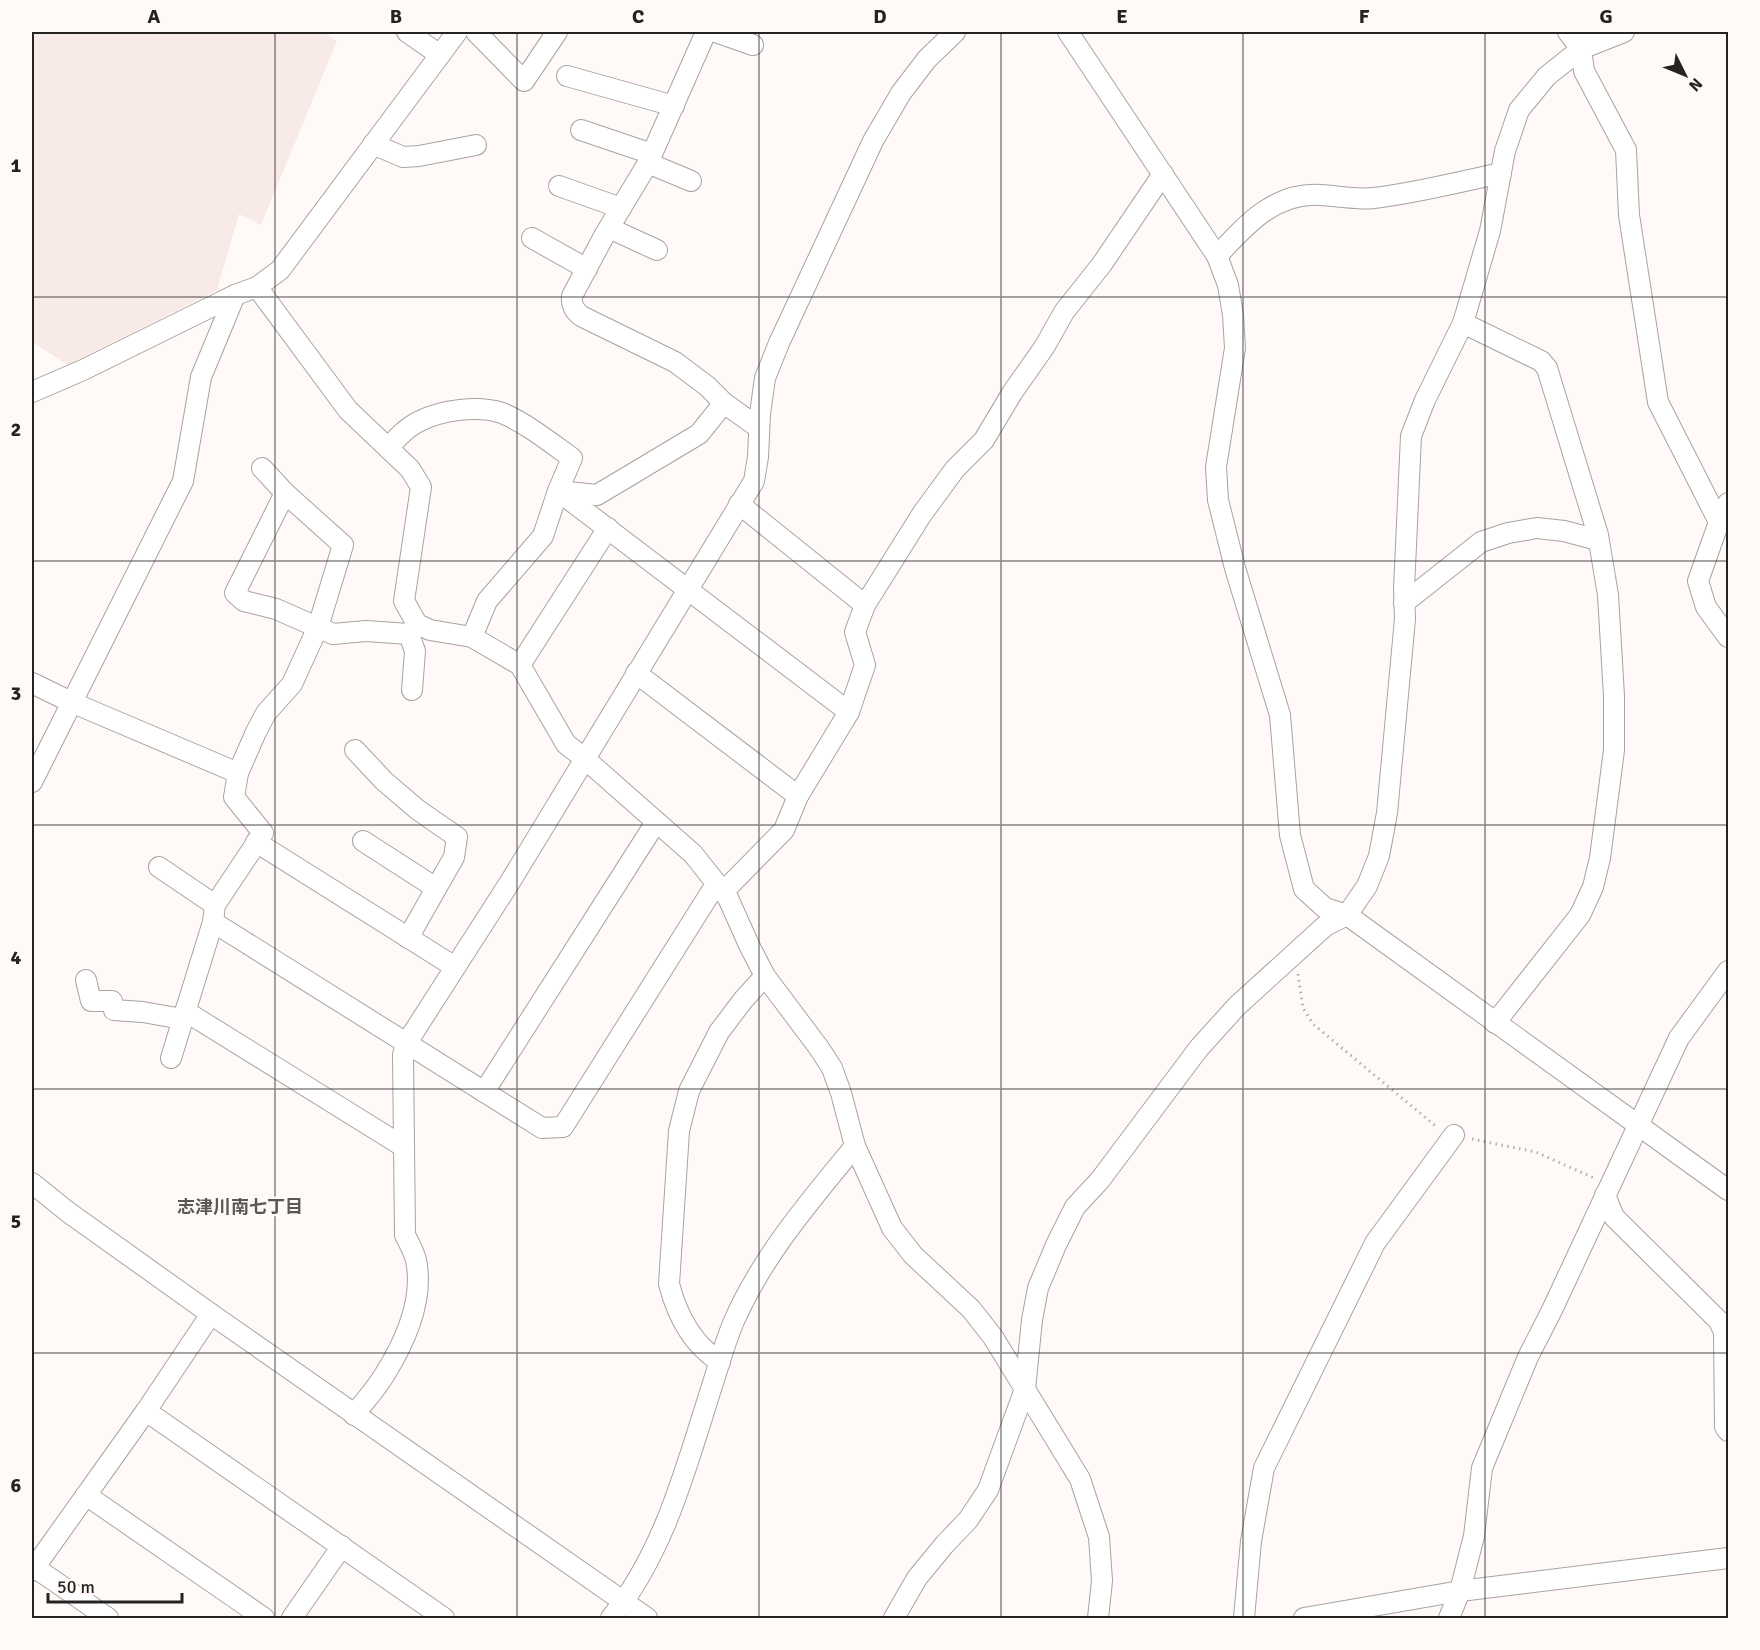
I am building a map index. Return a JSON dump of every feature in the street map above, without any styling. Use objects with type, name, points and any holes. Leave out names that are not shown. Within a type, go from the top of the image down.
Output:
[{"type":"street","points":[[407,32],[440,55]]},
{"type":"street","points":[[32,393],[235,295],[257,287],[280,270],[457,32]]},
{"type":"street","points":[[476,32],[524,81],[557,32]]},
{"type":"street","points":[[706,32],[650,158],[609,228],[572,296],[571,303],[581,316],[675,362],[707,386],[724,403],[759,428]]},
{"type":"street","points":[[716,32],[753,45]]},
{"type":"street","points":[[354,1415],[385,1374],[406,1333],[415,1306],[416,1260],[405,1235],[404,1055],[406,1044],[510,882],[754,481],[765,378],[779,343],[873,141],[901,93],[927,59],[955,32]]},
{"type":"street","points":[[1068,32],[1218,256],[1228,285],[1235,348],[1216,467],[1218,500],[1235,568],[1280,715],[1290,835],[1304,889],[1325,908],[1347,915],[1728,1190]]},
{"type":"street","points":[[1568,32],[1584,40]]},
{"type":"street","points":[[894,1618],[917,1578],[968,1520],[988,1491],[1025,1389],[1032,1320],[1038,1288],[1075,1207],[1108,1171],[1199,1048],[1236,1006],[1325,926],[1347,915],[1367,886],[1379,856],[1387,813],[1405,619],[1407,494],[1411,436],[1425,400],[1463,323],[1490,231],[1505,151],[1519,110],[1547,76],[1584,40],[1624,32]]},
{"type":"street","points":[[1584,40],[1584,70],[1626,150],[1629,215],[1658,402],[1719,522]]},
{"type":"street","points":[[567,76],[674,106]]},
{"type":"street","points":[[581,130],[650,158],[691,181]]},
{"type":"street","points":[[374,144],[403,157],[476,145]]},
{"type":"street","points":[[1218,256],[1250,221],[1293,196],[1373,198],[1501,173]]},
{"type":"street","points":[[159,867],[214,913],[406,1044],[543,1128],[563,1127],[720,888],[783,830],[798,796],[849,712],[865,665],[855,632],[865,605],[922,514],[955,469],[984,440],[1064,312],[1102,264],[1163,174]]},
{"type":"street","points":[[559,186],[621,208]]},
{"type":"street","points":[[609,228],[657,250]]},
{"type":"street","points":[[532,238],[587,269]]},
{"type":"street","points":[[257,287],[348,410],[410,469],[421,487],[404,601],[413,629],[415,651],[412,690]]},
{"type":"street","points":[[32,782],[183,480],[201,377],[235,295]]},
{"type":"street","points":[[1463,323],[1541,361],[1547,368],[1598,540],[1608,595],[1614,696],[1614,750],[1600,858],[1593,887],[1580,915],[1496,1023]]},
{"type":"street","points":[[558,491],[597,495],[699,434],[724,403]]},
{"type":"street","points":[[388,448],[405,430],[420,421],[446,412],[483,408],[502,414],[540,435],[572,458],[543,536],[487,601],[472,637]]},
{"type":"street","points":[[171,1058],[214,913],[262,833],[234,797],[238,773],[266,713],[292,684],[318,627],[343,545],[285,493],[262,468]]},
{"type":"street","points":[[558,491],[849,712]]},
{"type":"street","points":[[285,493],[235,593],[244,601],[276,609],[333,634],[430,630],[472,637],[520,665],[566,744],[693,854],[728,898],[765,976],[832,1068],[855,1146],[892,1228],[913,1255],[971,1309],[993,1337],[1080,1479],[1099,1537],[1102,1581],[1098,1618]]},
{"type":"street","points":[[1728,503],[1698,581],[1706,607],[1728,637]]},
{"type":"street","points":[[739,504],[865,605]]},
{"type":"street","points":[[520,665],[608,528]]},
{"type":"street","points":[[1404,603],[1481,542],[1508,532],[1537,528],[1564,531],[1598,540]]},
{"type":"street","points":[[636,673],[798,796]]},
{"type":"street","points":[[32,683],[238,773]]},
{"type":"street","points":[[356,750],[384,780],[418,810],[457,837],[454,857],[408,938]]},
{"type":"street","points":[[484,1092],[656,822]]},
{"type":"street","points":[[363,841],[436,888]]},
{"type":"street","points":[[256,842],[455,967]]},
{"type":"street","points":[[1449,1618],[1460,1591],[1474,1536],[1482,1468],[1528,1357],[1679,1038],[1728,971]]},
{"type":"street","points":[[720,1362],[706,1354],[682,1321],[669,1284],[679,1131],[689,1091],[719,1032],[765,976]]},
{"type":"street","points":[[86,980],[91,1001],[112,1001],[114,1010],[184,1015],[404,1147]]},
{"type":"street","points":[[1244,1618],[1251,1541],[1264,1468],[1376,1243],[1454,1135]]},
{"type":"street","points":[[617,1611],[653,1554],[668,1521],[733,1323],[748,1291],[787,1230],[855,1146]]},
{"type":"street","points":[[32,1183],[68,1212],[354,1415],[617,1611],[647,1618]]},
{"type":"street","points":[[1607,1190],[1614,1217],[1719,1322],[1724,1332],[1725,1427],[1728,1431]]},
{"type":"street","points":[[108,1618],[33,1569],[146,1411],[211,1314]]},
{"type":"street","points":[[146,1411],[342,1546],[434,1616]]},
{"type":"street","points":[[87,1495],[264,1618]]},
{"type":"street","points":[[292,1618],[342,1546]]},
{"type":"street","points":[[1304,1618],[1460,1591],[1728,1558]]},
{"type":"path","points":[[1304,946],[1298,976],[1303,1008],[1312,1024],[1439,1129],[1454,1135],[1536,1152],[1607,1190]]},
{"type":"shaded area","points":[[32,32],[322,32],[337,41],[261,225],[239,214],[217,290],[68,365],[32,342]]},
{"type":"district","name":"志津川南七丁目","points":[[240,1207]]}]
